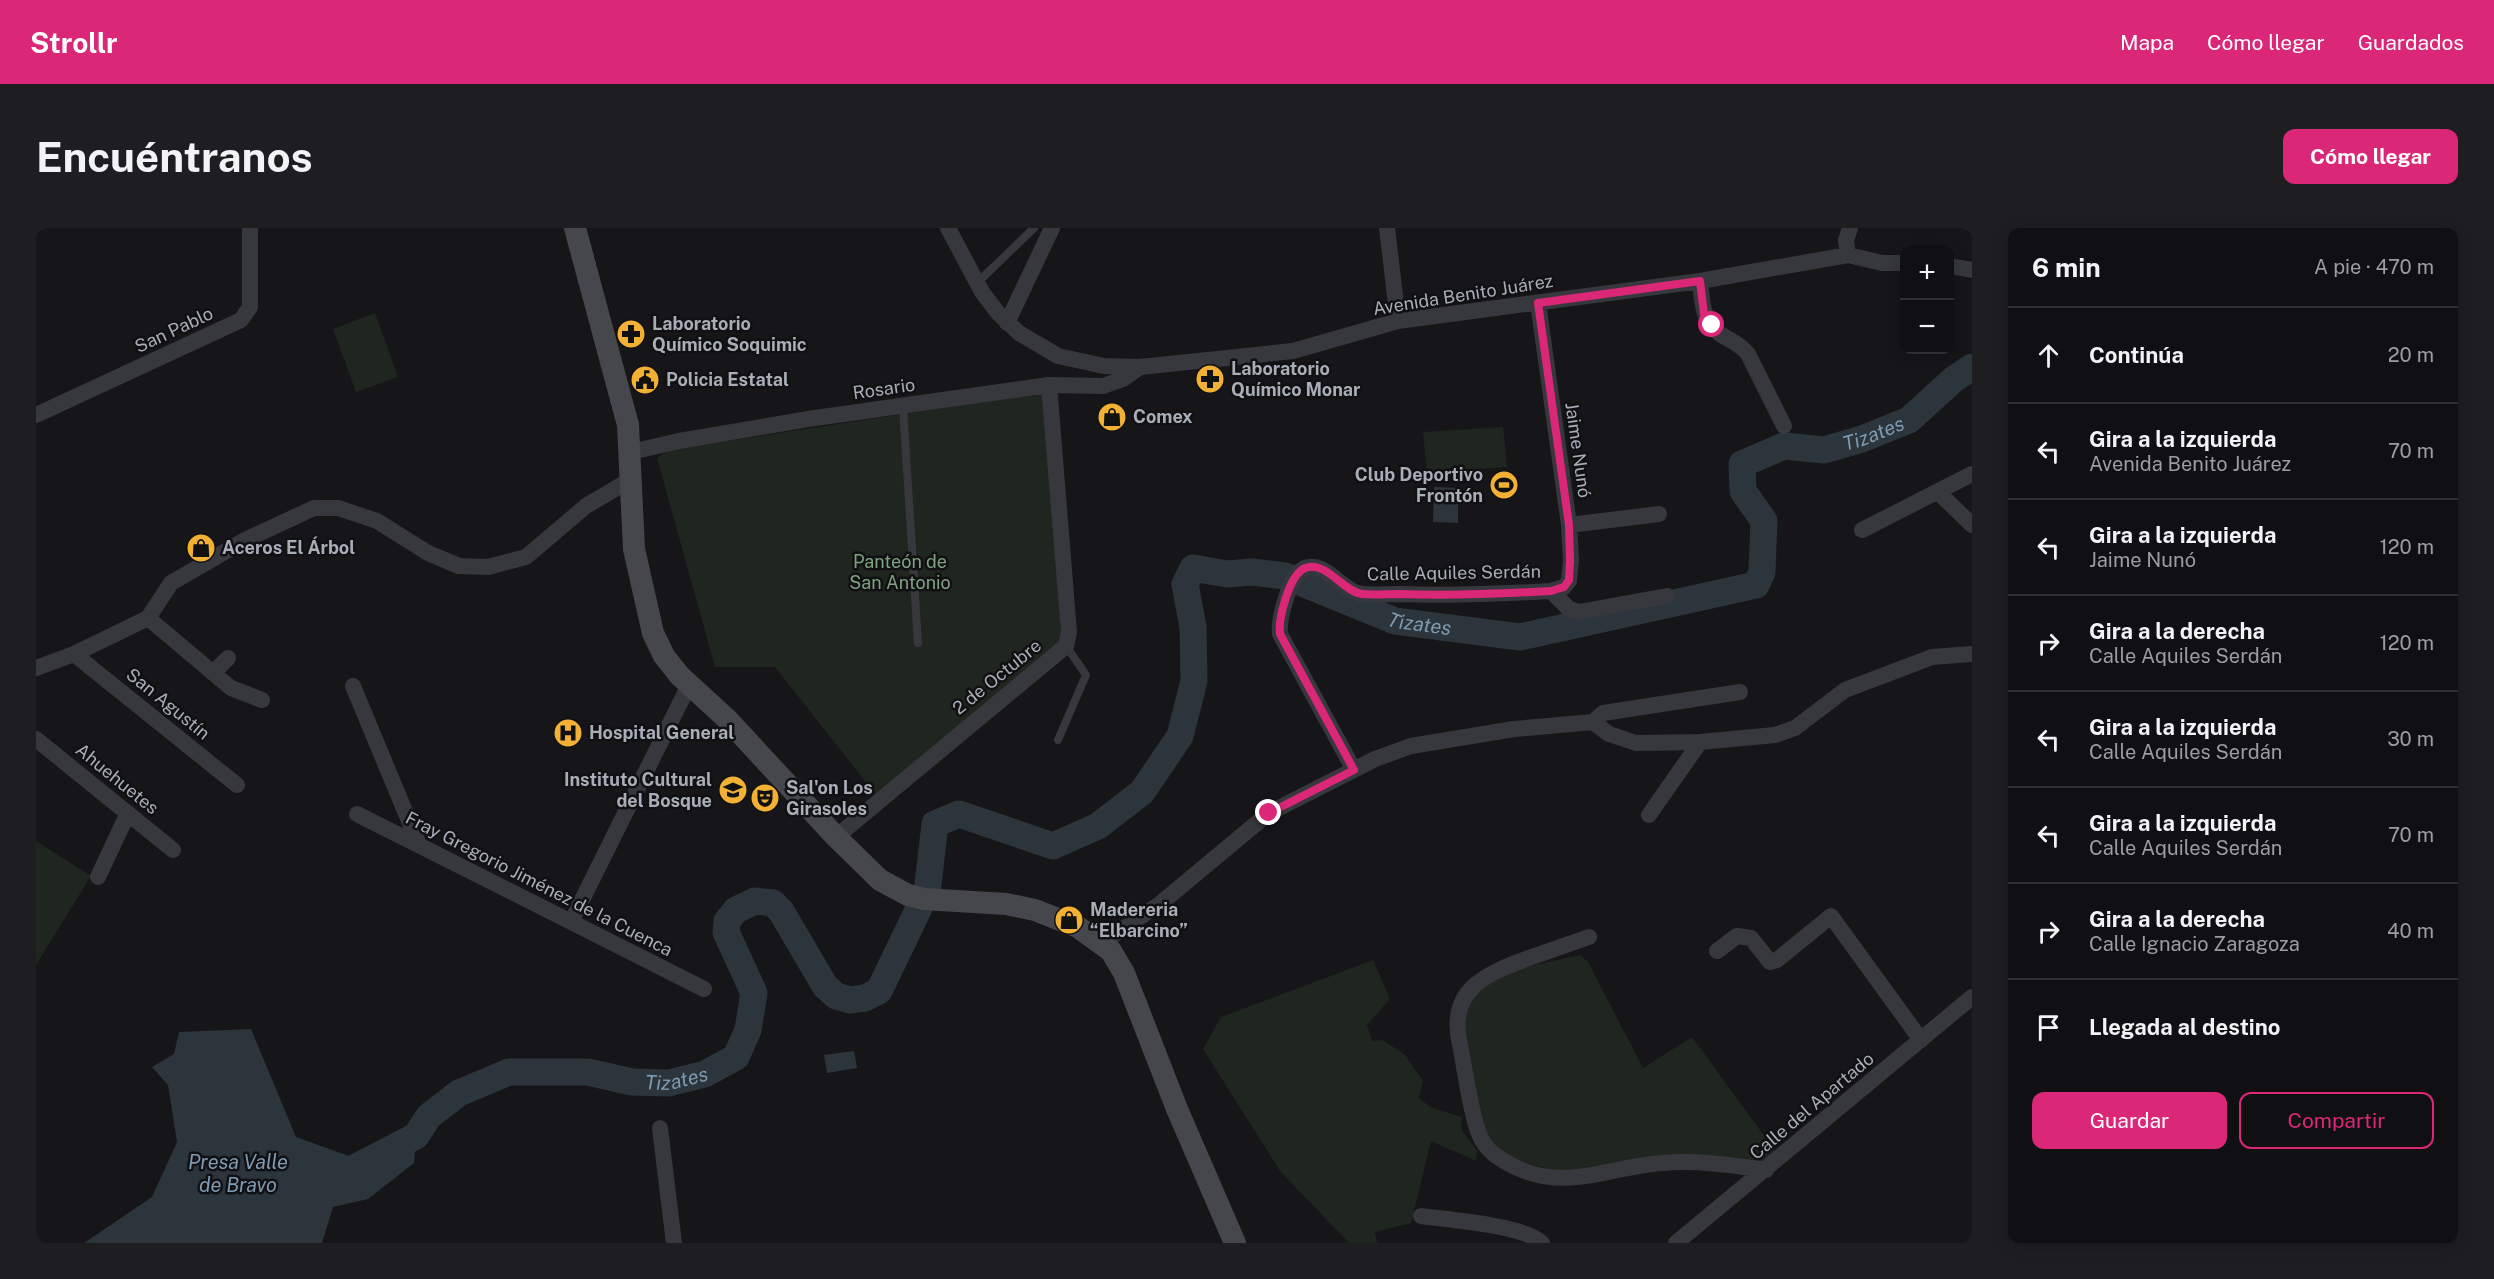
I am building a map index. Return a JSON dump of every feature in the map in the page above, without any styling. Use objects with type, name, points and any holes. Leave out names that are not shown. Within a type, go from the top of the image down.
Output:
[{"type":"main road","points":[[575,228],[628,425],[634,549],[653,633],[664,656],[689,685],[727,719],[836,837],[880,880],[908,895],[924,899],[1019,906],[1078,927],[1111,951],[1125,973],[1177,1109],[1235,1243]]},
{"type":"street","name":"San Pablo","points":[[36,415],[241,320],[250,307],[244,228]]},
{"type":"street","name":"Avenida Benito Juárez","points":[[948,228],[976,283],[1007,323],[1031,342],[1066,358],[1088,364],[1140,367],[1293,351],[1398,321],[1700,281],[1848,255],[1882,263],[1900,263]]},
{"type":"street","points":[[1007,323],[1052,228]]},
{"type":"street","points":[[1386,228],[1398,321]]},
{"type":"street","points":[[1848,255],[1846,240],[1850,228]]},
{"type":"street","points":[[1954,267],[1972,270]]},
{"type":"street","points":[[1700,281],[1704,314],[1717,332],[1740,345],[1748,354],[1784,426]]},
{"type":"street","name":"Jaime Nunó","points":[[1538,303],[1569,525],[1571,571],[1569,580],[1564,587],[1551,591]]},
{"type":"street","name":"Rosario","points":[[630,452],[679,441],[1049,385],[1103,386],[1123,379],[1140,367]]},
{"type":"street","name":"2 de Octubre","points":[[836,837],[1066,646],[1069,632],[1049,385]]},
{"type":"street","points":[[1862,530],[1972,474]]},
{"type":"street","points":[[36,668],[74,654],[148,618],[171,583],[245,540],[314,508],[338,508],[377,521],[428,553],[459,566],[488,567],[526,557],[586,506],[630,480]]},
{"type":"street","points":[[1938,492],[1972,525]]},
{"type":"street","points":[[1569,525],[1659,514]]},
{"type":"street","name":"Calle Aquiles Serdán","points":[[1354,770],[1280,634],[1279,620],[1297,575],[1304,569],[1318,568],[1354,593],[1363,594],[1448,596],[1551,591]]},
{"type":"street","points":[[1551,591],[1569,609],[1579,612],[1667,596]]},
{"type":"street","points":[[148,618],[231,688],[262,700]]},
{"type":"street","name":"San Agustín","points":[[74,654],[237,785]]},
{"type":"street","points":[[1593,722],[1609,735],[1626,742],[1700,742],[1785,732],[1804,722],[1845,690],[1932,657],[1972,654]]},
{"type":"street","points":[[213,673],[228,658]]},
{"type":"street","points":[[571,922],[689,685]]},
{"type":"street","points":[[353,686],[419,845]]},
{"type":"street","points":[[1102,943],[1161,903],[1269,813],[1375,759],[1411,746],[1514,729],[1593,722],[1603,712],[1740,692]]},
{"type":"street","name":"Ahuehuetes","points":[[36,739],[173,850]]},
{"type":"street","points":[[1649,815],[1700,742]]},
{"type":"street","points":[[98,877],[128,813]]},
{"type":"street","name":"Fray Gregorio Jiménez de la Cuenca","points":[[357,814],[704,989]]},
{"type":"street","points":[[1717,951],[1737,936],[1751,938],[1770,962],[1777,960],[1831,916],[1921,1040]]},
{"type":"street","points":[[1589,937],[1498,969],[1481,979],[1466,994],[1456,1029],[1476,1127],[1484,1143],[1500,1159],[1521,1170],[1542,1177],[1566,1180],[1661,1163],[1716,1163],[1766,1170]]},
{"type":"street","name":"Calle del Apartado","points":[[1676,1243],[1972,996]]},
{"type":"street","points":[[660,1128],[674,1243]]},
{"type":"street","points":[[1421,1216],[1516,1231],[1532,1236],[1542,1243]]},
{"type":"lane","points":[[976,283],[1035,228]]},
{"type":"lane","points":[[903,407],[918,643]]},
{"type":"lane","points":[[1058,740],[1086,675],[1066,646]]},
{"type":"green space","points":[[375,313],[398,377],[356,392],[333,329]]},
{"type":"green space","name":"Panteón de San Antonio","points":[[1045,392],[1062,641],[876,795],[775,667],[715,667],[657,458],[669,450]]},
{"type":"green space","points":[[1503,427],[1507,467],[1427,472],[1423,432]]},
{"type":"green space","points":[[36,841],[91,876],[36,965]]},
{"type":"green space","points":[[1580,955],[1588,962],[1643,1068],[1692,1037],[1776,1152],[1757,1164],[1569,1174],[1523,1162],[1504,1154],[1482,1131],[1463,1016],[1479,989],[1509,971]]},
{"type":"green space","points":[[1373,960],[1390,999],[1367,1025],[1372,1041],[1383,1040],[1405,1055],[1423,1081],[1419,1098],[1430,1107],[1461,1117],[1462,1131],[1477,1150],[1476,1161],[1431,1141],[1411,1223],[1375,1232],[1377,1243],[1349,1243],[1280,1171],[1203,1049],[1221,1017]]},
{"type":"water","points":[[1434,487],[1458,488],[1458,523],[1433,522]]},
{"type":"water","name":"Presa Valle de Bravo","points":[[251,1029],[296,1137],[371,1164],[416,1136],[414,1163],[368,1199],[333,1207],[322,1243],[84,1243],[152,1197],[177,1142],[168,1085],[152,1067],[174,1054],[179,1032]]},
{"type":"water","points":[[854,1051],[857,1068],[827,1073],[824,1055]]},
{"type":"waterway","name":"Tizates","points":[[928,885],[935,824],[959,814],[1053,846],[1098,826],[1142,792],[1180,736],[1194,681],[1193,627],[1185,584],[1193,568],[1227,574],[1252,572],[1285,576],[1395,621],[1520,637],[1756,585],[1762,572],[1764,521],[1743,491],[1742,464],[1784,446],[1824,450],[1862,439],[1909,420],[1954,379],[1972,367]]},
{"type":"waterway","name":"Tizates","points":[[335,1178],[416,1136],[429,1116],[459,1093],[509,1072],[588,1072],[632,1082],[669,1083],[705,1074],[736,1057],[748,1030],[754,993],[726,932],[727,921],[736,910],[755,901],[773,903],[781,911],[825,986],[836,996],[850,1000],[865,998],[879,991],[920,906]]},
{"type":"place","name":"Laboratorio Químico Soquimic","points":[[631,334]]},
{"type":"place","name":"Laboratorio Químico Monar","points":[[1210,379]]},
{"type":"place","name":"Policia Estatal","points":[[645,380]]},
{"type":"place","name":"Comex","points":[[1112,417]]},
{"type":"place","name":"Club Deportivo Frontón","points":[[1504,485]]},
{"type":"place","name":"Aceros El Árbol","points":[[201,548]]},
{"type":"place","name":"Hospital General","points":[[568,733]]},
{"type":"place","name":"Instituto Cultural del Bosque","points":[[733,790]]},
{"type":"place","name":"Sal'on Los Girasoles","points":[[765,798]]},
{"type":"place","name":"Madereria “Elbarcino”","points":[[1069,920]]},
{"type":"route","points":[[1269,813],[1292,799],[1354,770],[1280,634],[1279,620],[1300,572],[1309,567],[1318,568],[1354,593],[1373,595],[1448,596],[1551,591],[1564,587],[1569,580],[1571,571],[1569,525],[1538,303],[1700,281],[1704,314],[1712,325]]}]
